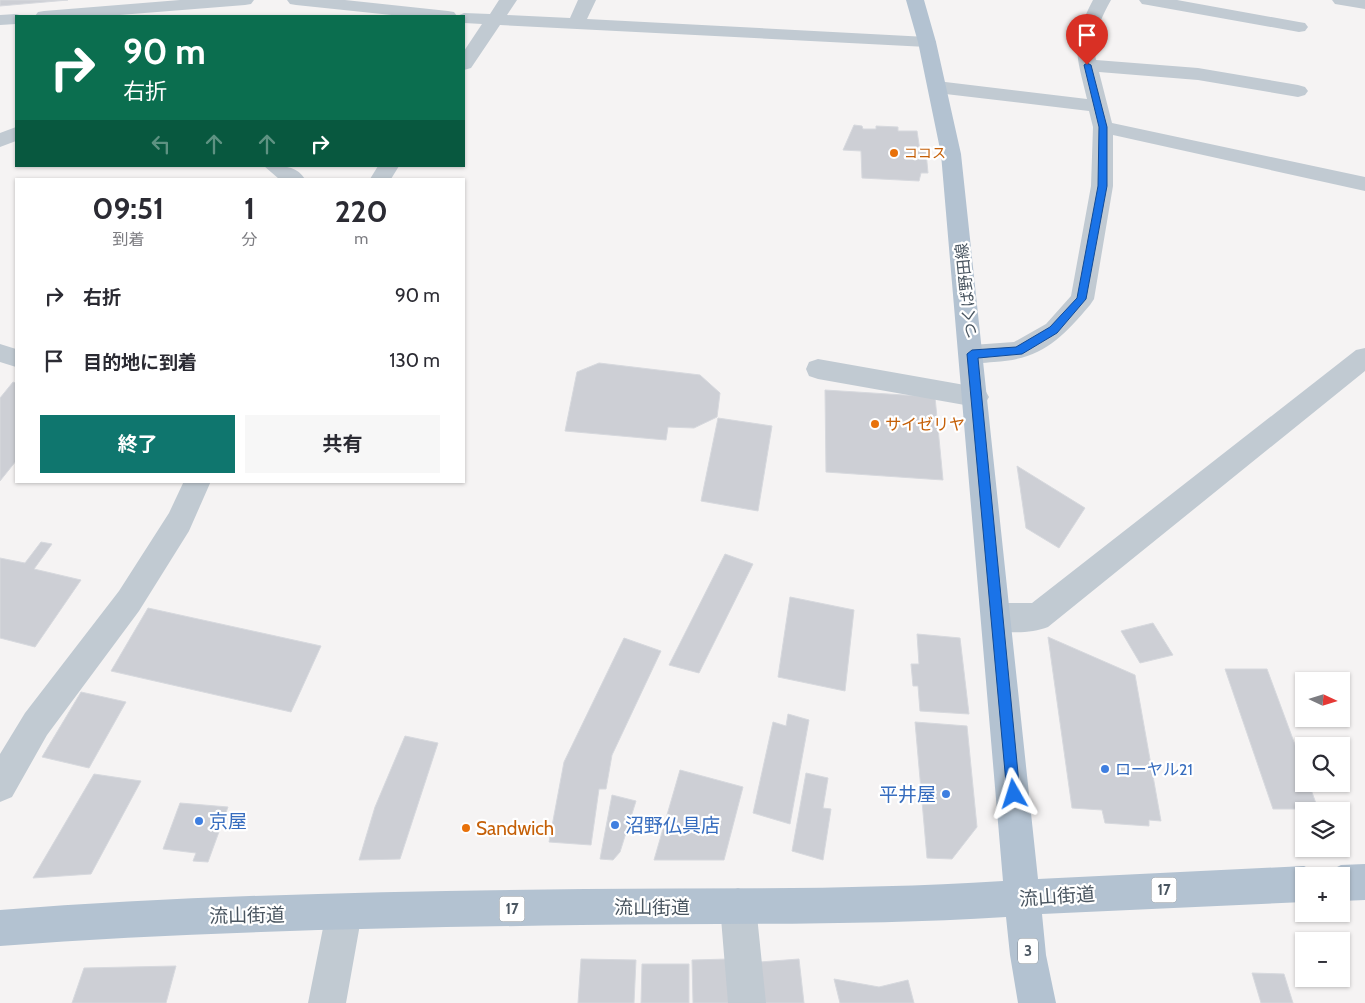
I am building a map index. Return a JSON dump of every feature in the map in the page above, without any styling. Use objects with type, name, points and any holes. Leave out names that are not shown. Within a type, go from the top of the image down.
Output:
[{"type":"main road","name":"つくば野田線","points":[[915,0],[927,42],[951,154],[972,354],[1028,955],[1037,1003]]},
{"type":"main road","points":[[1350,882],[1365,882]]},
{"type":"main road","name":"流山街道","points":[[0,928],[131,918],[582,907],[909,905],[1133,891],[1295,884]]},
{"type":"street","points":[[228,15],[232,0]]},
{"type":"street","points":[[56,15],[245,0]]},
{"type":"street","points":[[296,0],[438,15]]},
{"type":"street","points":[[465,63],[508,0]]},
{"type":"street","points":[[576,25],[587,0]]},
{"type":"street","points":[[972,354],[1018,351],[1054,330],[1082,299],[1102,186],[1100,116],[1084,53],[1089,24],[1102,0]]},
{"type":"street","points":[[1148,0],[1299,27]]},
{"type":"street","points":[[1341,0],[1365,4]]},
{"type":"street","points":[[465,18],[927,42]]},
{"type":"street","points":[[0,20],[15,19]]},
{"type":"street","points":[[1087,65],[1198,74],[1298,91]]},
{"type":"street","points":[[937,87],[1100,116],[1365,184]]},
{"type":"street","points":[[0,141],[15,134]]},
{"type":"street","points":[[276,167],[293,178]]},
{"type":"street","points":[[381,178],[388,167]]},
{"type":"street","points":[[0,353],[15,358]]},
{"type":"street","points":[[996,617],[1037,617],[1365,357]]},
{"type":"street","points":[[818,369],[976,398]]},
{"type":"street","points":[[0,785],[36,724],[129,601],[179,522],[197,483]]},
{"type":"street","points":[[738,906],[747,1003]]},
{"type":"street","points":[[327,1003],[344,913]]},
{"type":"building","points":[[0,0],[68,0],[0,6]]},
{"type":"building","points":[[854,125],[862,126],[863,129],[876,129],[876,126],[898,127],[898,131],[917,131],[920,151],[926,152],[928,173],[921,173],[919,181],[862,178],[861,151],[843,150]]},
{"type":"building","points":[[599,363],[700,375],[720,393],[717,417],[694,428],[668,427],[666,440],[565,431],[577,372]]},
{"type":"building","points":[[13,382],[15,383],[15,462],[0,481],[0,398]]},
{"type":"building","points":[[825,390],[935,397],[943,480],[826,472]]},
{"type":"building","points":[[718,418],[772,426],[758,511],[701,501]]},
{"type":"building","points":[[1017,466],[1085,508],[1059,548],[1026,528]]},
{"type":"building","points":[[41,542],[52,544],[34,569],[81,580],[35,647],[0,638],[0,558],[25,563]]},
{"type":"building","points":[[725,554],[753,564],[699,673],[669,665]]},
{"type":"building","points":[[790,597],[854,610],[845,691],[778,677]]},
{"type":"building","points":[[148,608],[321,646],[291,712],[111,671]]},
{"type":"building","points":[[1153,623],[1173,655],[1140,663],[1121,631]]},
{"type":"building","points":[[917,634],[960,638],[969,714],[920,711],[918,686],[913,686],[911,664],[919,664]]},
{"type":"building","points":[[1048,637],[1135,675],[1161,821],[1149,820],[1149,826],[1105,823],[1102,810],[1072,808]]},
{"type":"building","points":[[624,638],[661,651],[612,755],[606,789],[599,789],[591,845],[549,842],[564,762]]},
{"type":"building","points":[[1225,669],[1267,669],[1295,745],[1295,792],[1312,792],[1315,802],[1295,802],[1295,809],[1273,809]]},
{"type":"building","points":[[81,692],[126,702],[89,768],[42,757]]},
{"type":"building","points":[[788,714],[809,720],[790,824],[753,813],[773,722],[786,726]]},
{"type":"building","points":[[915,722],[967,726],[977,827],[952,859],[927,858]]},
{"type":"building","points":[[405,736],[438,743],[400,859],[359,860],[375,807]]},
{"type":"building","points":[[680,770],[743,787],[724,860],[654,860]]},
{"type":"building","points":[[806,773],[828,778],[823,808],[831,809],[823,860],[792,851]]},
{"type":"building","points":[[94,774],[141,781],[91,874],[33,878]]},
{"type":"building","points":[[612,795],[636,801],[620,852],[613,860],[600,859]]},
{"type":"building","points":[[180,803],[228,807],[208,862],[193,861],[196,853],[163,849]]},
{"type":"building","points":[[581,959],[636,960],[634,1003],[578,1003]]},
{"type":"building","points":[[729,959],[732,1003],[693,1003],[692,960]]},
{"type":"building","points":[[799,959],[804,1003],[764,1003],[760,962]]},
{"type":"building","points":[[642,964],[689,964],[689,1003],[641,1003]]},
{"type":"building","points":[[176,966],[166,1003],[72,1003],[84,968]]},
{"type":"building","points":[[1252,973],[1284,974],[1293,1003],[1261,1003]]},
{"type":"building","points":[[834,979],[879,987],[908,980],[914,1003],[840,1003]]},
{"type":"place","name":"ココス","points":[[894,153]]},
{"type":"place","name":"サイゼリヤ","points":[[875,424]]},
{"type":"place","name":"ローヤル21","points":[[1105,769]]},
{"type":"place","name":"平井屋","points":[[946,794]]},
{"type":"place","name":"京屋","points":[[199,821]]},
{"type":"place","name":"沼野仏具店","points":[[615,825]]},
{"type":"place","name":"Sandwich","points":[[466,828]]},
{"type":"route","points":[[1014,794],[972,354],[1018,351],[1054,330],[1082,299],[1102,186],[1103,127],[1087,65]]}]
